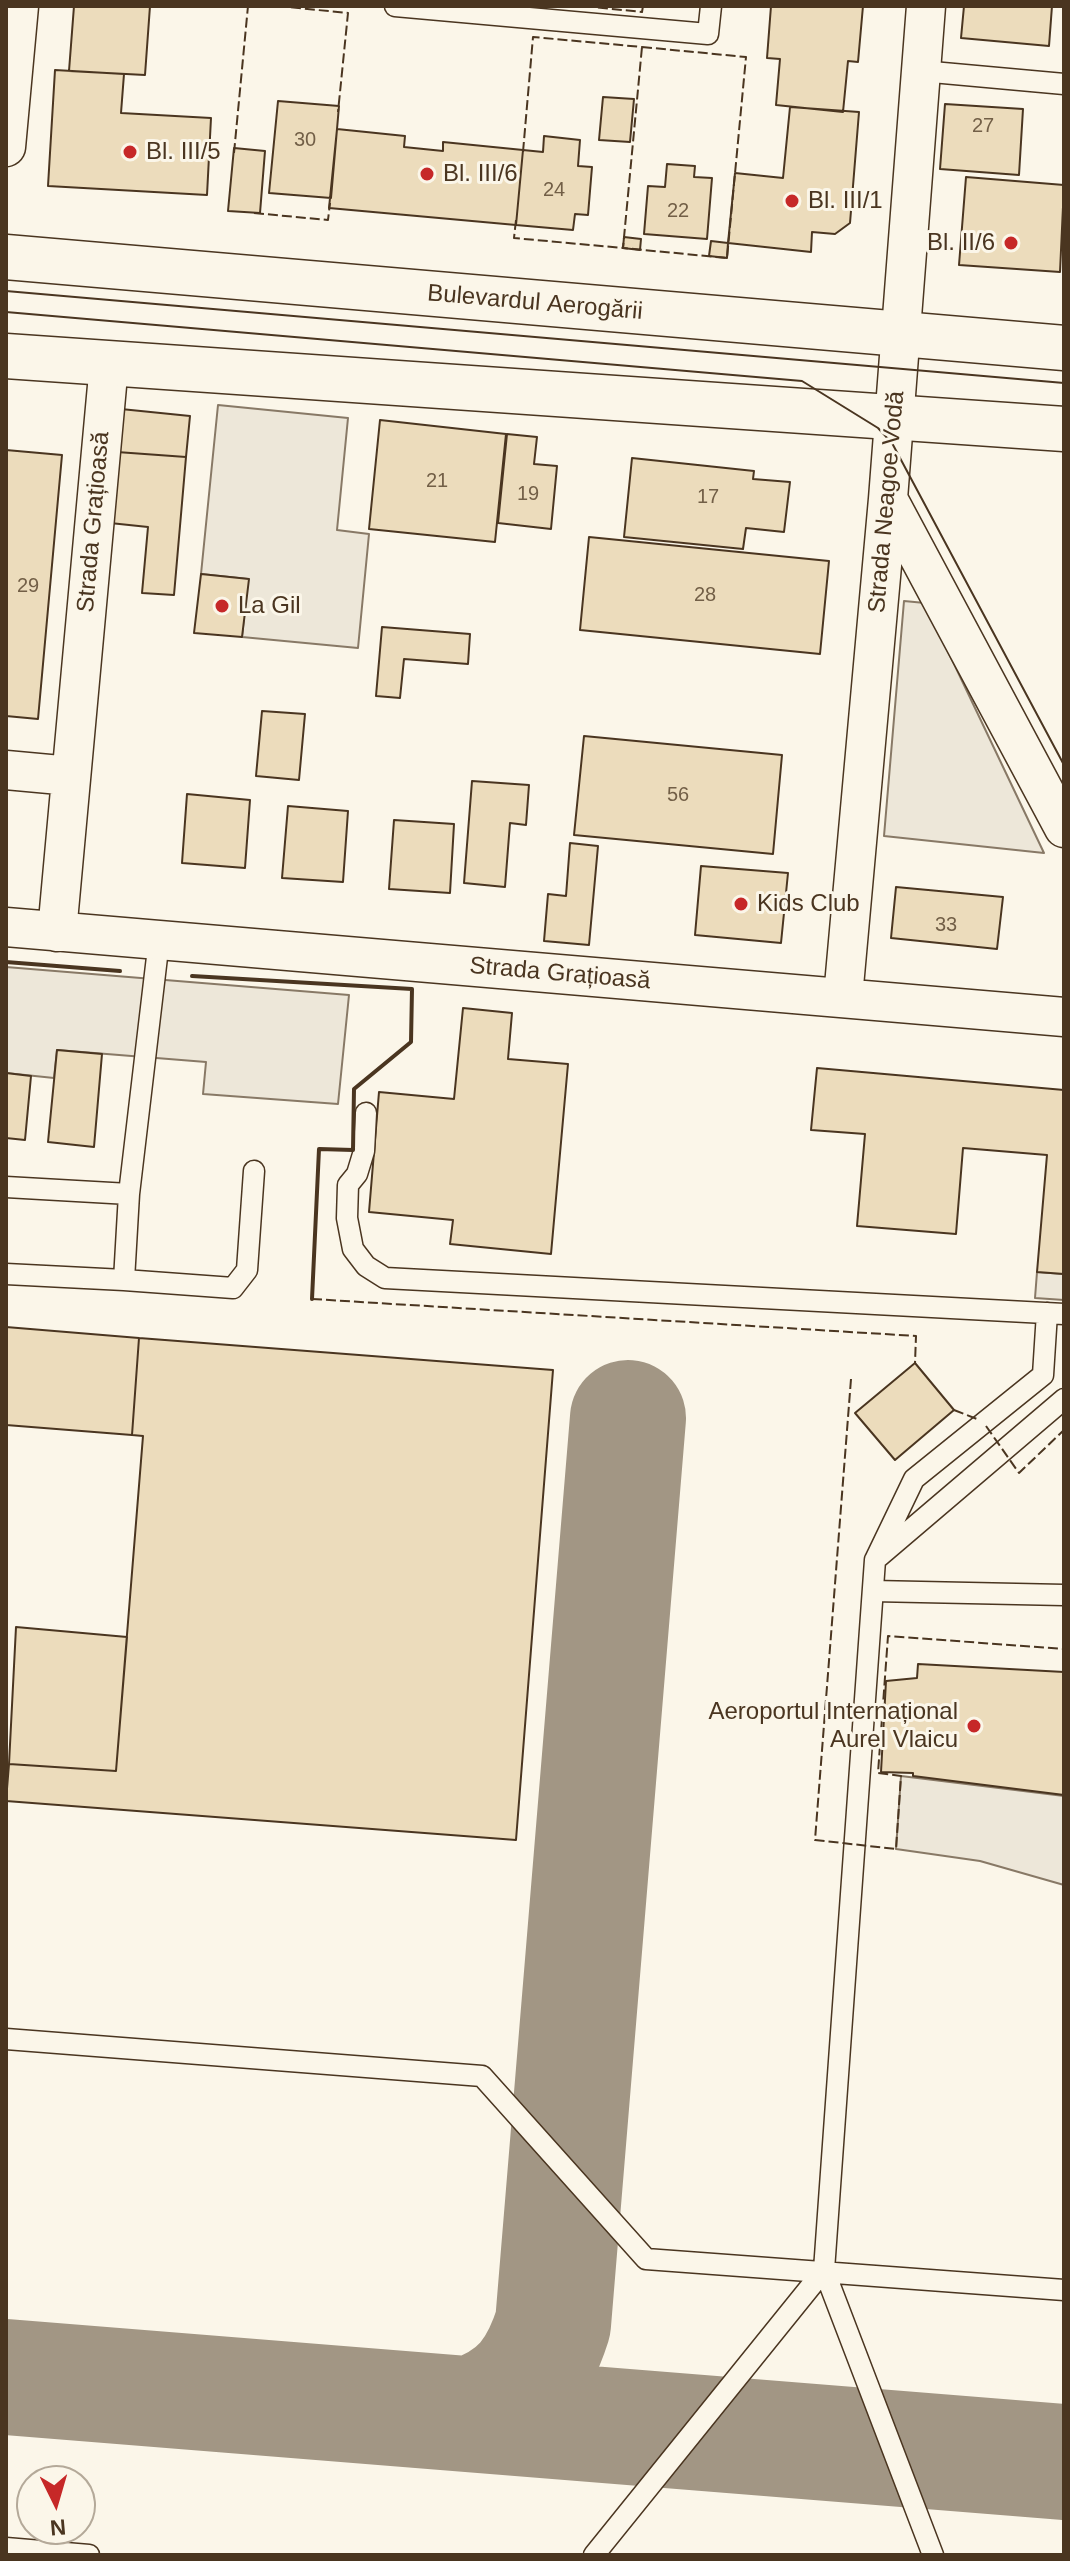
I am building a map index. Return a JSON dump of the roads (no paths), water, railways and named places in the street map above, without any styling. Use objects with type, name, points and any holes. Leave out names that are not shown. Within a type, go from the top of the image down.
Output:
[{"type":"main road","name":"Bulevardul Aerogării","points":[[6,257],[1064,348]]},
{"type":"main road","points":[[6,356],[1064,429]]},
{"type":"street","points":[[6,147],[19,6]]},
{"type":"street","name":"Strada Neagoe Vodă","points":[[843,997],[888,499],[926,6]]},
{"type":"street","name":"Strada Grațioasă","points":[[57,932],[109,364]]},
{"type":"street","points":[[888,499],[1064,828]]},
{"type":"street","points":[[6,770],[71,776]]},
{"type":"street","name":"Strada Grațioasă","points":[[6,927],[1064,1017]]},
{"type":"lane","points":[[395,6],[708,34],[711,6]]},
{"type":"lane","points":[[921,71],[1064,84]]},
{"type":"lane","points":[[124,1280],[129,1194],[159,940]]},
{"type":"lane","points":[[366,1113],[364,1151],[357,1174],[348,1185],[347,1218],[353,1249],[366,1266],[385,1278],[1056,1314],[1043,1375],[914,1479],[875,1560],[824,2270],[933,2555]]},
{"type":"lane","points":[[6,1274],[233,1288],[247,1270],[254,1171]]},
{"type":"lane","points":[[6,1187],[129,1194]]},
{"type":"lane","points":[[875,1560],[1064,1399]]},
{"type":"lane","points":[[873,1591],[1064,1595]]},
{"type":"lane","points":[[6,2039],[482,2076],[646,2259],[1064,2290]]},
{"type":"lane","points":[[594,2555],[824,2270]]},
{"type":"lane","points":[[6,2548],[89,2555]]},
{"type":"tram line","points":[[6,291],[1064,383]]},
{"type":"tram line","points":[[6,312],[802,381],[878,428],[892,443],[1064,765]]},
{"type":"place","name":"Bl. III/5","points":[[130,152]]},
{"type":"place","name":"Bl. III/6","points":[[427,174]]},
{"type":"place","name":"Bl. III/1","points":[[792,201]]},
{"type":"place","name":"Bl. II/6","points":[[1011,243]]},
{"type":"place","name":"La Gil","points":[[222,606]]},
{"type":"place","name":"Kids Club","points":[[741,904]]},
{"type":"place","name":"Aeroportul Internațional Aurel Vlaicu","points":[[974,1726]]}]
